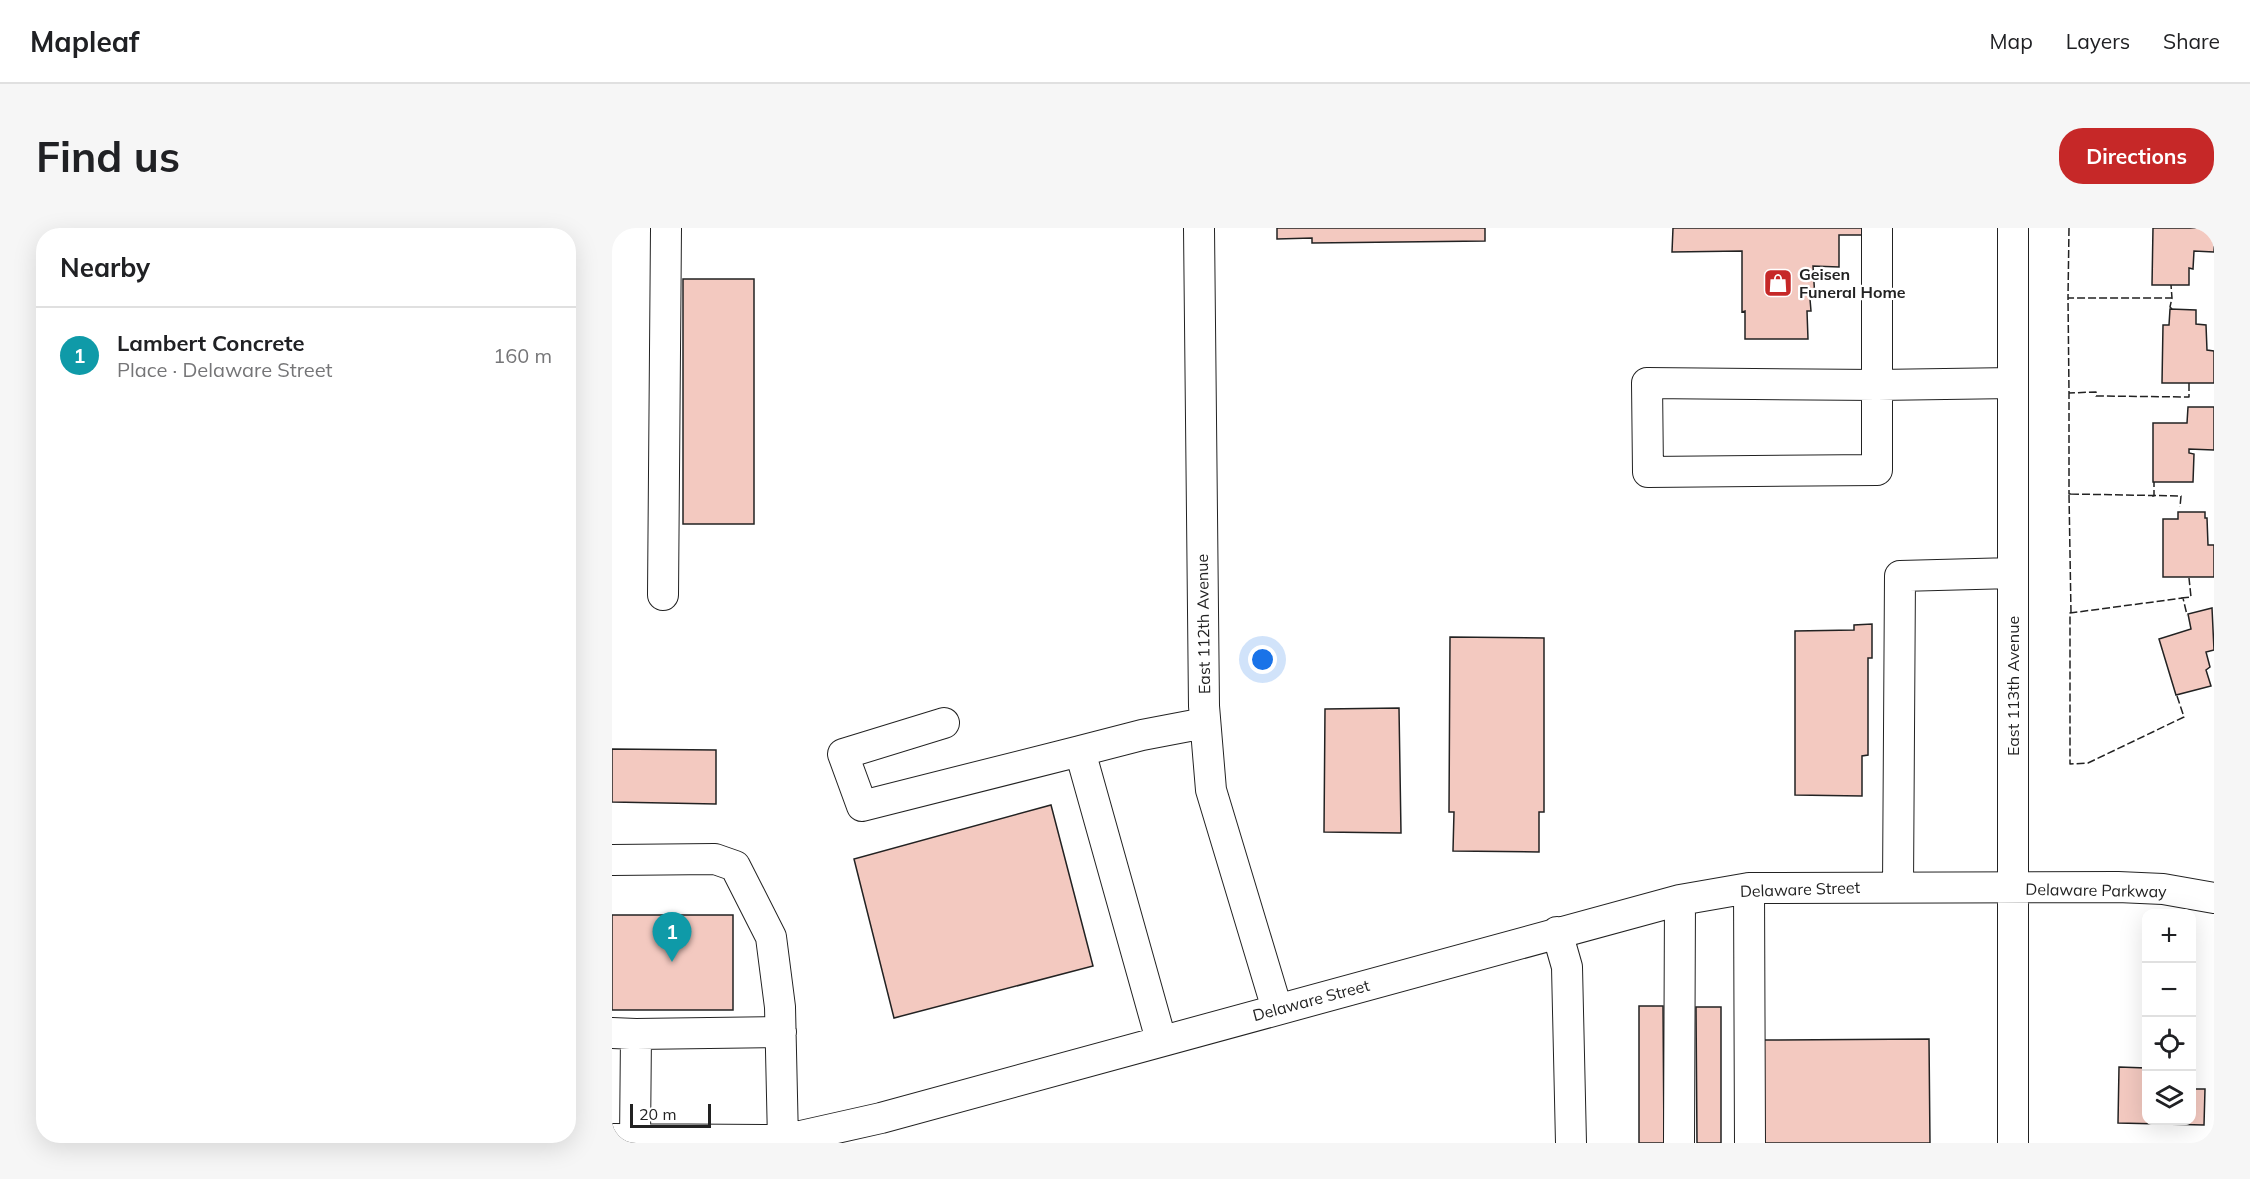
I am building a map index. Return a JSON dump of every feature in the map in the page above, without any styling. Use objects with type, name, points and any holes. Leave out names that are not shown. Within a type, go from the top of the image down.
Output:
[{"type":"street","points":[[663,595],[666,228]]},
{"type":"street","name":"East 112th Avenue","points":[[1199,228],[1205,723],[1211,790],[1277,1010]]},
{"type":"street","points":[[1877,228],[1877,385],[1877,470],[1648,472],[1647,383],[1877,385],[2013,383]]},
{"type":"street","name":"East 113th Avenue","points":[[2013,228],[2013,1143]]},
{"type":"street","points":[[1898,887],[1900,576],[2013,573]]},
{"type":"street","points":[[944,723],[843,754],[862,806],[1142,735],[1205,723]]},
{"type":"street","points":[[1080,751],[1161,1040]]},
{"type":"street","points":[[612,860],[714,859],[735,866],[771,937],[781,1032],[803,1138]]},
{"type":"street","name":"Delaware Parkway","points":[[2013,889],[2068,887],[2163,889],[2214,898]]},
{"type":"street","points":[[1749,888],[1750,1143]]},
{"type":"street","name":"Delaware Street","points":[[623,1139],[803,1138],[1680,900],[1749,888],[2013,889]]},
{"type":"street","points":[[1679,1143],[1680,900]]},
{"type":"street","points":[[1557,932],[1568,967],[1571,1143]]},
{"type":"street","points":[[623,1139],[624,1034],[781,1032]]},
{"type":"building","points":[[1277,228],[1485,228],[1485,241],[1312,243],[1312,238],[1277,239]]},
{"type":"building","name":"Geisen Funeral Home","points":[[1673,228],[1866,228],[1867,235],[1839,235],[1839,267],[1813,266],[1815,299],[1810,299],[1811,311],[1807,311],[1808,339],[1745,339],[1745,311],[1742,312],[1742,251],[1672,252]]},
{"type":"building","points":[[2153,228],[2213,228],[2214,252],[2194,251],[2193,269],[2189,268],[2189,285],[2152,285]]},
{"type":"building","points":[[683,279],[754,279],[754,524],[683,524]]},
{"type":"building","points":[[2170,309],[2196,310],[2196,324],[2206,325],[2207,350],[2214,351],[2214,383],[2162,383],[2163,325],[2169,325]]},
{"type":"building","points":[[2188,407],[2214,407],[2214,450],[2189,449],[2189,453],[2194,454],[2193,482],[2153,482],[2153,423],[2187,423]]},
{"type":"building","points":[[2178,512],[2205,512],[2208,545],[2214,545],[2214,577],[2163,577],[2163,519],[2178,519]]},
{"type":"building","points":[[2212,608],[2214,650],[2206,652],[2210,667],[2206,670],[2211,686],[2176,695],[2159,639],[2191,629],[2188,614]]},
{"type":"building","points":[[1872,624],[1872,658],[1868,658],[1868,755],[1862,756],[1862,796],[1795,795],[1795,631],[1854,630],[1854,625]]},
{"type":"building","points":[[1450,637],[1544,638],[1544,812],[1539,812],[1539,852],[1453,851],[1454,812],[1449,812]]},
{"type":"building","points":[[1399,708],[1401,833],[1324,832],[1325,709]]},
{"type":"building","points":[[612,749],[716,750],[716,804],[612,802]]},
{"type":"building","points":[[1051,805],[1093,966],[894,1018],[854,859]]},
{"type":"building","points":[[612,915],[733,915],[733,1010],[612,1010]]},
{"type":"building","points":[[1639,1006],[1663,1006],[1664,1143],[1639,1143]]},
{"type":"building","points":[[1696,1007],[1721,1007],[1721,1143],[1697,1143]]},
{"type":"building","points":[[1929,1039],[1930,1143],[1762,1143],[1761,1040]]},
{"type":"building","points":[[2119,1067],[2142,1068],[2142,1124],[2118,1123]]},
{"type":"building","points":[[2196,1089],[2205,1089],[2204,1125],[2196,1125]]},
{"type":"fence","points":[[2069,228],[2068,298],[2071,298]]},
{"type":"fence","points":[[2170,298],[2172,298],[2171,285]]},
{"type":"fence","points":[[2172,309],[2170,307],[2172,298],[2068,298],[2069,393],[2096,392],[2096,396],[2189,397],[2189,383]]},
{"type":"fence","points":[[2071,393],[2069,393],[2069,494],[2071,494]]},
{"type":"fence","points":[[2152,496],[2154,496],[2154,482]]},
{"type":"fence","points":[[2071,613],[2069,494],[2181,496],[2180,507]]},
{"type":"fence","points":[[2181,598],[2191,597],[2189,578]]},
{"type":"fence","points":[[2177,696],[2184,717],[2088,763],[2070,764],[2070,613],[2183,598],[2187,615]]},
{"type":"place","name":"Geisen Funeral Home","points":[[1778,283]]},
{"type":"place","name":"Lambert Concrete","points":[[672,962]]}]
